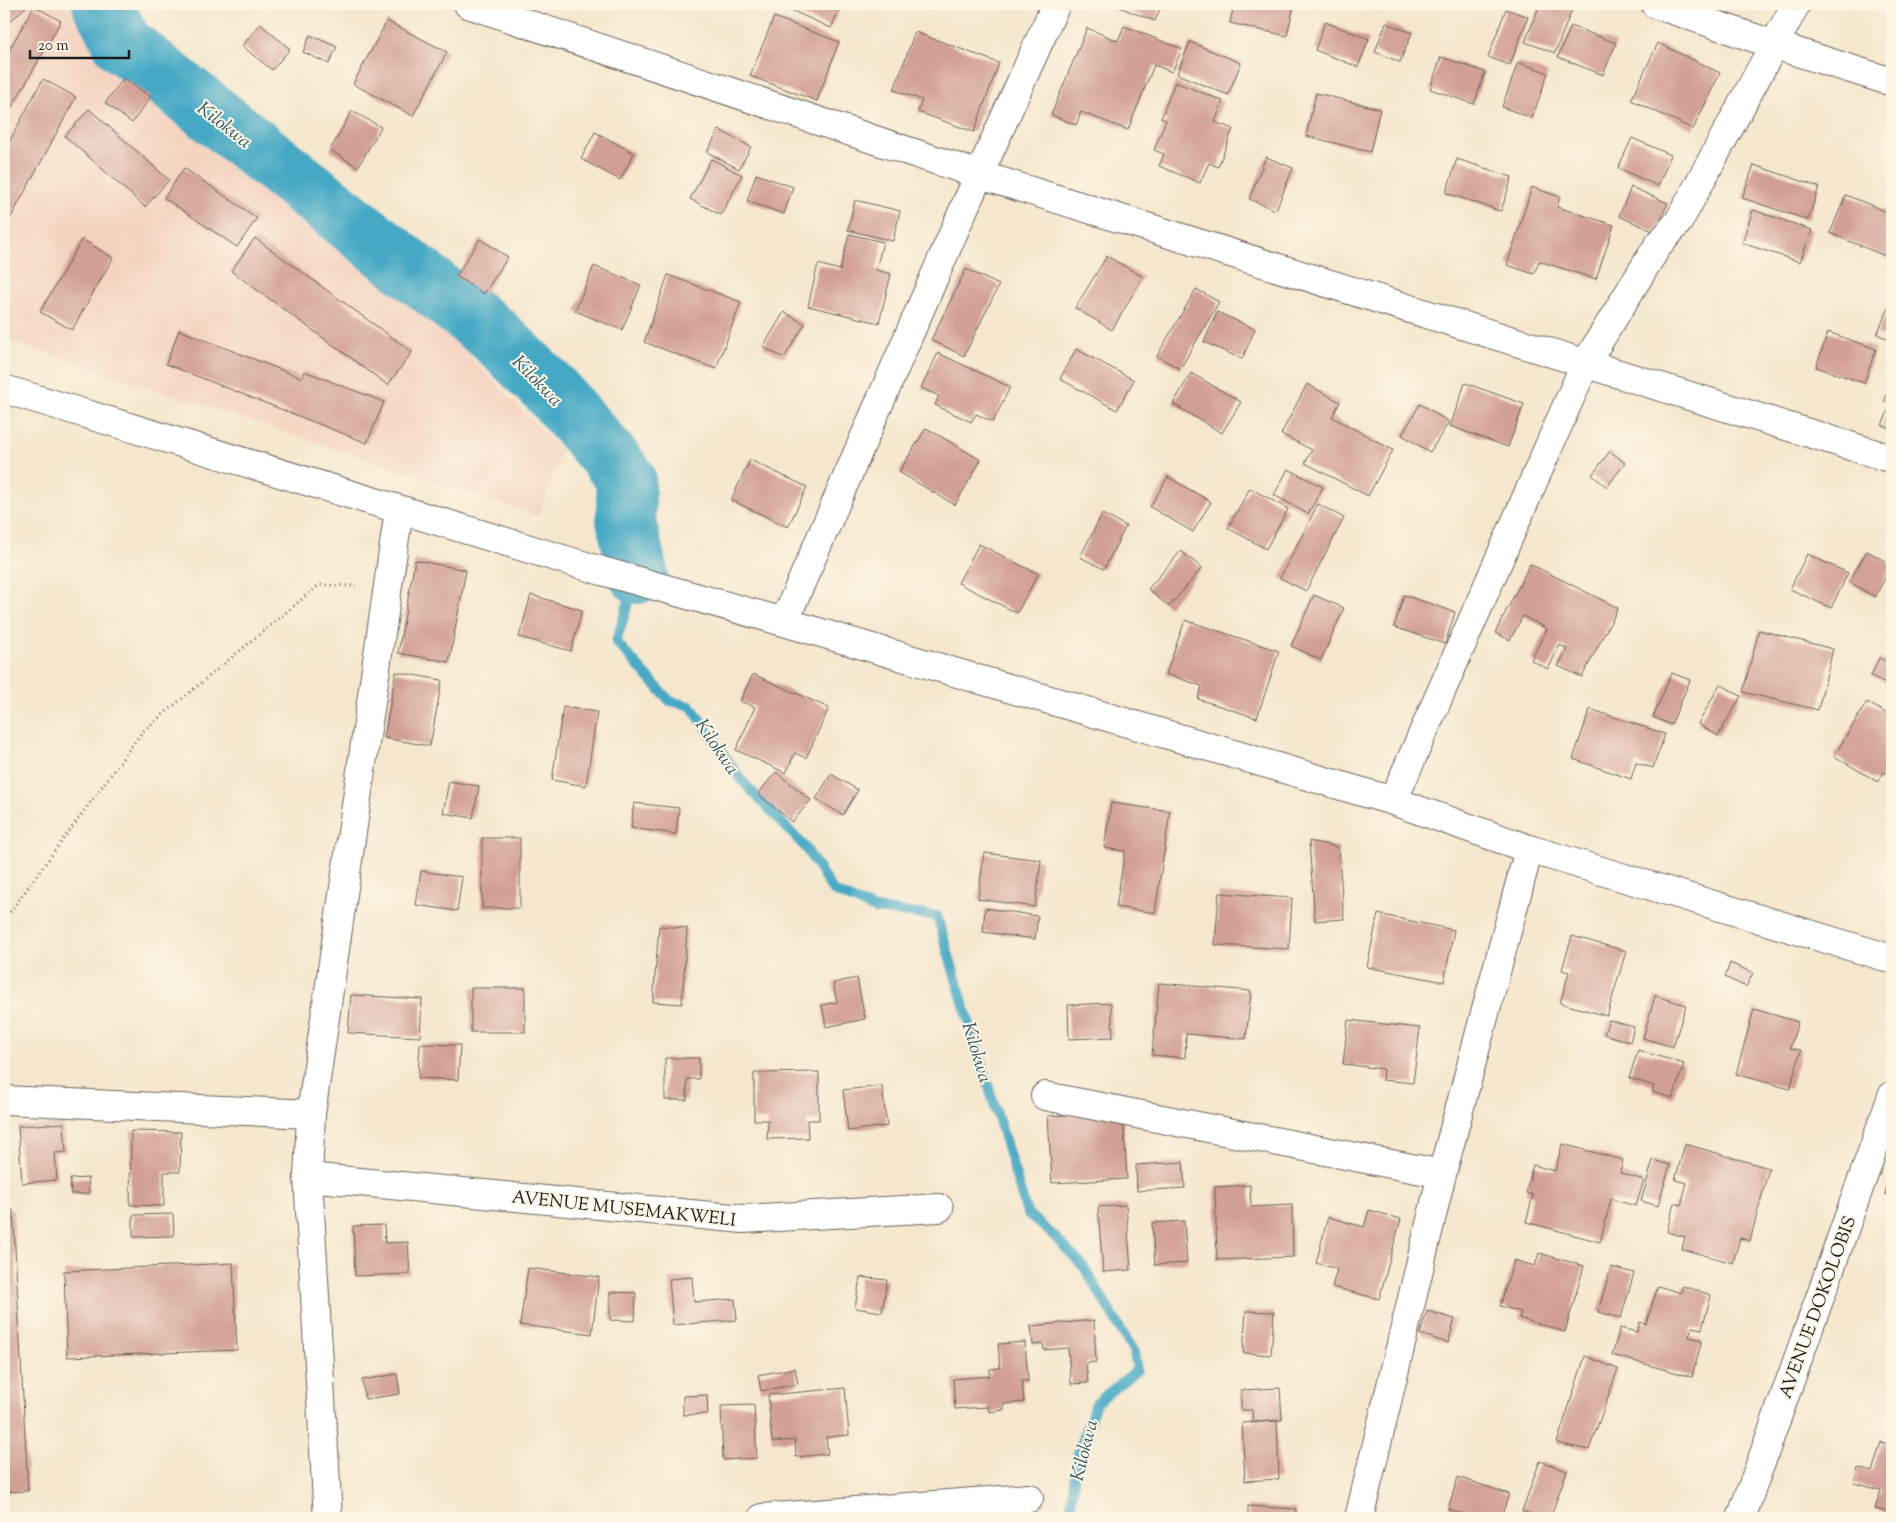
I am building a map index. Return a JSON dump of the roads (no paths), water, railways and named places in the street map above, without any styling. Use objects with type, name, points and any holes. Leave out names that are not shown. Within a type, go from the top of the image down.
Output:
[{"type":"street","points":[[468,4],[515,11],[980,175],[1892,459]]},
{"type":"street","points":[[784,622],[966,204],[1056,4]]},
{"type":"street","points":[[1655,4],[1892,82]]},
{"type":"street","points":[[1393,802],[1585,364],[1657,247],[1679,221],[1796,4]]},
{"type":"street","points":[[4,389],[399,510],[1393,802],[1529,849],[1892,959]]},
{"type":"street","points":[[328,1518],[308,1177],[311,1114],[399,510]]},
{"type":"street","points":[[1359,1518],[1442,1174],[1529,849]]},
{"type":"street","points":[[1045,1096],[1442,1174]]},
{"type":"street","name":"AVENUE DOKOLOBIS","points":[[1741,1518],[1892,1096]]},
{"type":"street","points":[[4,1100],[311,1114]]},
{"type":"street","name":"AVENUE MUSEMAKWELI","points":[[308,1177],[743,1220],[939,1208]]},
{"type":"street","points":[[762,1518],[1029,1498]]},
{"type":"waterway","name":"Kilokwa","points":[[102,4],[123,44],[493,334],[549,388],[626,479],[626,520],[638,574]]},
{"type":"waterway","name":"Kilokwa","points":[[635,581],[616,642],[670,701],[691,706],[742,781],[805,847],[833,891],[875,909],[937,916],[1027,1213],[1054,1236],[1084,1267],[1134,1352],[1137,1370],[1096,1403],[1078,1452],[1069,1518]]}]
